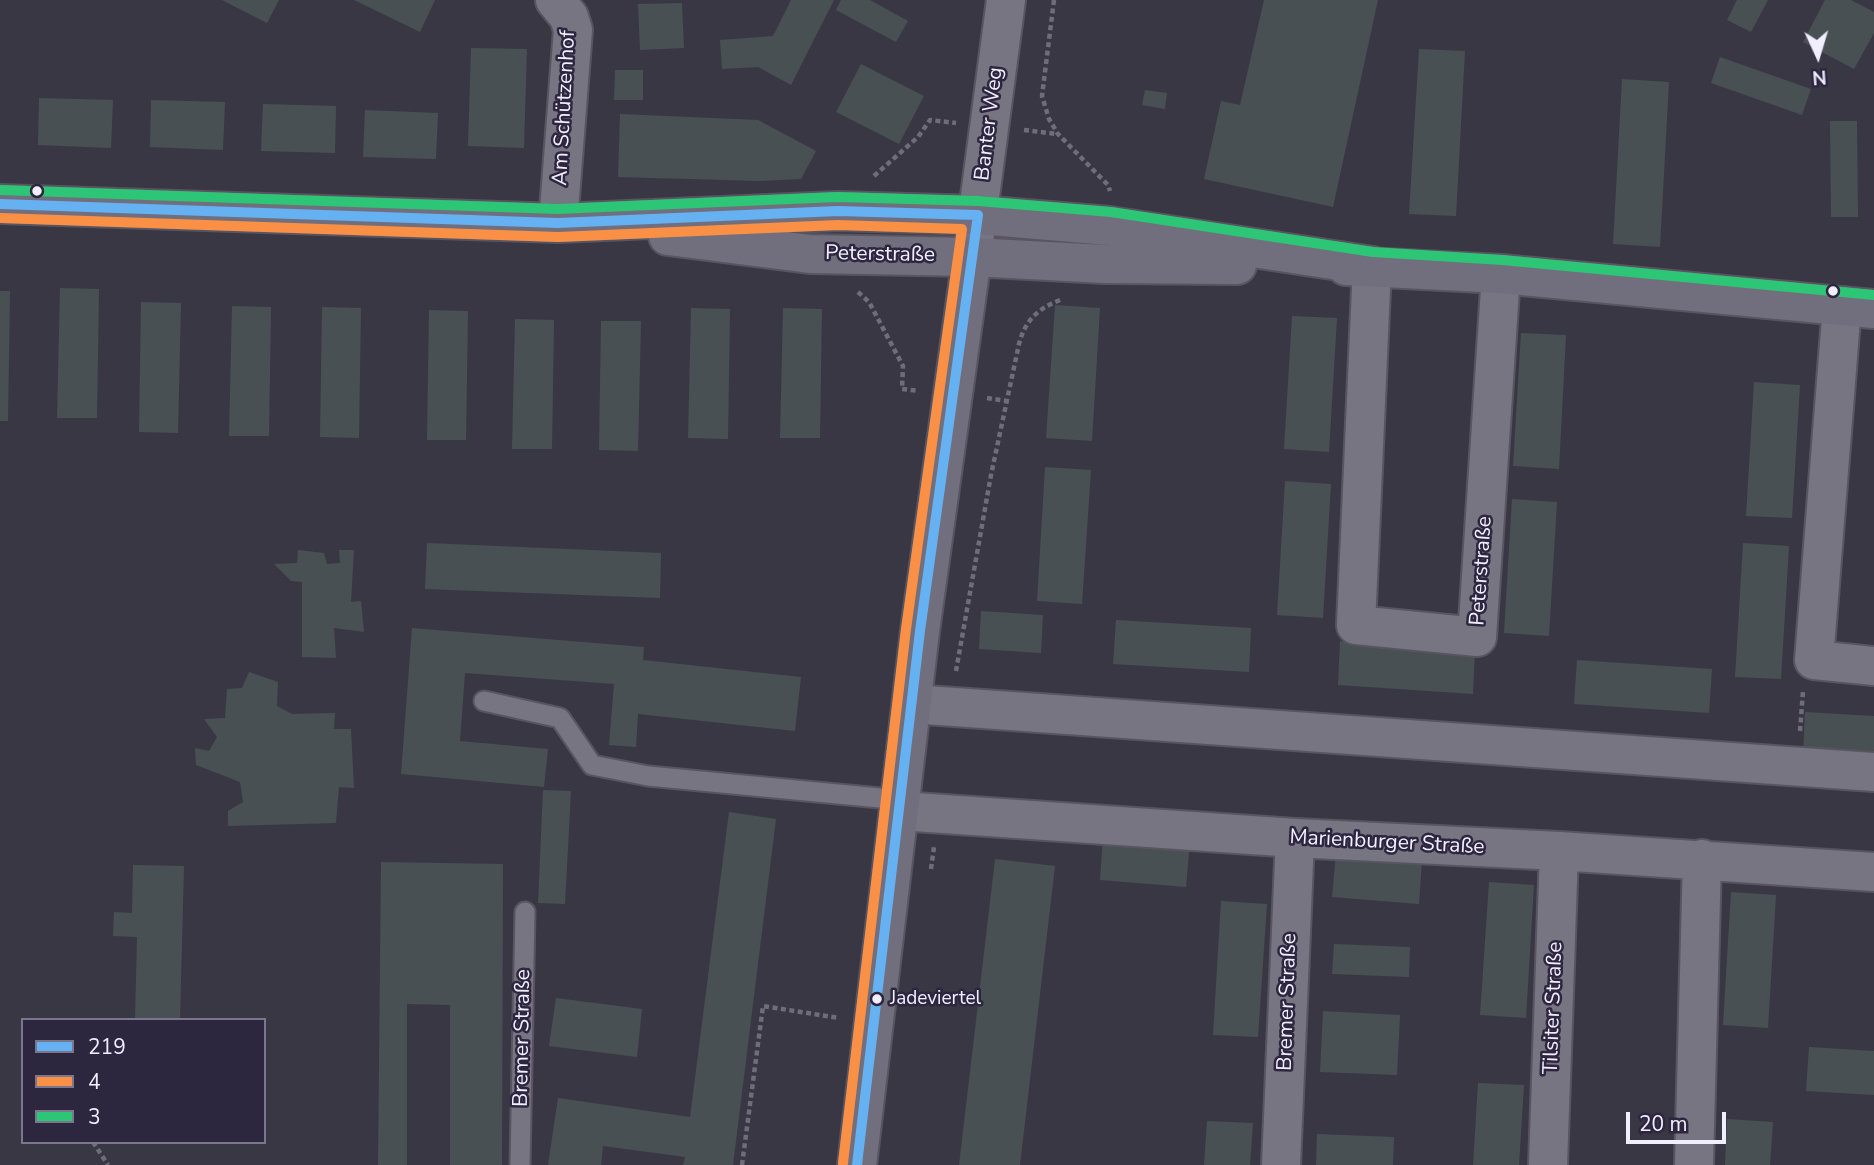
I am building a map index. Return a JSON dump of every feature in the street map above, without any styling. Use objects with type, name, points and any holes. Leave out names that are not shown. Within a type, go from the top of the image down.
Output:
[{"type":"main road","name":"Peterstraße","points":[[0,204],[558,223],[838,211],[978,215],[1109,226],[1372,266]]},
{"type":"main road","name":"Peterstraße","points":[[558,223],[810,254],[972,257],[1105,264],[1372,266],[1501,274],[1858,307]]},
{"type":"main road","name":"Banter Weg","points":[[857,1165],[912,704],[972,257]]},
{"type":"street","name":"Am Schützenhof","points":[[555,0],[569,17],[573,30],[558,223]]},
{"type":"street","name":"Banter Weg","points":[[972,257],[1004,1]]},
{"type":"street","name":"Peterstraße","points":[[1372,266],[1356,625],[1477,637],[1501,274]]},
{"type":"street","name":"Peterstraße","points":[[1814,660],[1858,307]]},
{"type":"street","points":[[1814,660],[1874,666]]},
{"type":"street","points":[[912,704],[1874,772]]},
{"type":"street","name":"Marienburger Straße","points":[[901,806],[1295,838],[1559,850],[1874,873]]},
{"type":"street","name":"Bremer Straße","points":[[1281,1165],[1295,838]]},
{"type":"street","name":"Tilsiter Straße","points":[[1548,1165],[1559,850]]},
{"type":"street","points":[[1694,1165],[1702,859]]},
{"type":"lane","points":[[484,701],[560,718],[592,765],[648,776],[901,806]]},
{"type":"lane","name":"Bremer Straße","points":[[520,1165],[526,912]]},
{"type":"path","points":[[1054,0],[1042,96],[1049,119],[1058,134],[1108,185],[1112,195]]},
{"type":"path","points":[[869,180],[913,142],[930,120]]},
{"type":"path","points":[[848,288],[859,293],[869,303],[892,345],[903,366],[902,388]]},
{"type":"path","points":[[1797,767],[1805,660],[1814,660]]},
{"type":"path","points":[[742,1165],[762,1006],[876,1023]]},
{"type":"path","points":[[94,1144],[108,1165]]},
{"type":"building","points":[[222,0],[279,0],[267,23]]},
{"type":"building","points":[[354,0],[435,0],[420,32]]},
{"type":"building","points":[[791,0],[834,0],[791,85],[758,67],[722,69],[720,40],[773,36]]},
{"type":"building","points":[[841,0],[870,0],[908,21],[896,42],[836,10]]},
{"type":"building","points":[[1264,0],[1378,0],[1333,207],[1204,179],[1221,101],[1240,105]]},
{"type":"building","points":[[1737,0],[1768,0],[1751,32],[1727,20]]},
{"type":"building","points":[[1825,0],[1851,0],[1874,12],[1874,33],[1854,69],[1803,42]]},
{"type":"building","points":[[682,3],[684,48],[640,50],[638,4]]},
{"type":"building","points":[[471,48],[527,49],[524,148],[468,146]]},
{"type":"building","points":[[1419,49],[1465,51],[1456,216],[1409,214]]},
{"type":"building","points":[[1720,57],[1811,89],[1802,115],[1711,83]]},
{"type":"building","points":[[861,64],[924,96],[899,144],[836,112]]},
{"type":"building","points":[[615,70],[643,70],[643,100],[614,100]]},
{"type":"building","points":[[1622,79],[1669,82],[1660,247],[1613,244]]},
{"type":"building","points":[[1145,90],[1167,93],[1165,109],[1142,105]]},
{"type":"building","points":[[39,98],[113,100],[111,148],[38,145]]},
{"type":"building","points":[[151,100],[225,102],[223,150],[150,147]]},
{"type":"building","points":[[263,104],[336,106],[335,153],[261,151]]},
{"type":"building","points":[[365,110],[438,113],[436,159],[363,157]]},
{"type":"building","points":[[620,114],[758,120],[816,151],[801,179],[759,181],[618,177]]},
{"type":"building","points":[[1830,121],[1857,121],[1858,217],[1831,217]]},
{"type":"building","points":[[60,288],[99,289],[97,418],[57,418]]},
{"type":"building","points":[[0,291],[10,291],[8,421],[0,421]]},
{"type":"building","points":[[141,302],[181,303],[178,433],[139,432]]},
{"type":"building","points":[[1055,305],[1100,308],[1092,441],[1046,438]]},
{"type":"building","points":[[232,306],[271,307],[269,436],[229,436]]},
{"type":"building","points":[[322,307],[361,308],[359,438],[320,437]]},
{"type":"building","points":[[691,308],[730,309],[728,439],[688,438]]},
{"type":"building","points":[[783,308],[822,309],[820,438],[780,438]]},
{"type":"building","points":[[429,310],[468,311],[466,440],[427,440]]},
{"type":"building","points":[[1292,316],[1337,318],[1329,452],[1284,449]]},
{"type":"building","points":[[515,319],[554,320],[552,449],[512,449]]},
{"type":"building","points":[[601,321],[641,321],[638,451],[599,450]]},
{"type":"building","points":[[1521,333],[1566,335],[1559,469],[1513,466]]},
{"type":"building","points":[[1754,382],[1800,385],[1792,518],[1746,516]]},
{"type":"building","points":[[1045,467],[1091,470],[1082,604],[1037,601]]},
{"type":"building","points":[[1285,481],[1331,484],[1323,618],[1277,615]]},
{"type":"building","points":[[1512,499],[1557,502],[1549,636],[1504,633]]},
{"type":"building","points":[[427,543],[661,553],[660,598],[425,589]]},
{"type":"building","points":[[1743,543],[1789,546],[1781,679],[1735,677]]},
{"type":"building","points":[[298,550],[324,553],[327,564],[340,563],[339,550],[354,550],[351,602],[361,601],[364,632],[334,628],[336,658],[302,657],[302,582],[291,581],[274,564],[297,563]]},
{"type":"building","points":[[981,611],[1043,615],[1041,653],[979,649]]},
{"type":"building","points":[[1116,620],[1251,628],[1249,672],[1113,664]]},
{"type":"building","points":[[412,628],[644,647],[643,660],[801,677],[795,731],[638,714],[636,747],[609,745],[614,684],[465,673],[460,741],[548,749],[544,787],[401,774]]},
{"type":"building","points":[[1340,641],[1475,650],[1473,694],[1338,685]]},
{"type":"building","points":[[1577,660],[1712,669],[1709,713],[1574,704]]},
{"type":"building","points":[[249,672],[278,682],[277,706],[292,714],[335,713],[334,729],[351,729],[354,788],[339,787],[336,823],[228,826],[228,811],[243,802],[240,782],[196,765],[195,748],[209,751],[217,737],[204,719],[225,718],[227,689],[242,688]]},
{"type":"building","points":[[1805,712],[1874,716],[1874,760],[1803,756]]},
{"type":"building","points":[[543,790],[571,791],[565,904],[538,903]]},
{"type":"building","points":[[729,812],[776,819],[733,1165],[683,1165],[685,1157],[603,1146],[601,1165],[548,1165],[558,1098],[690,1117]]},
{"type":"building","points":[[1103,836],[1190,843],[1186,887],[1100,880]]},
{"type":"building","points":[[1336,853],[1422,860],[1419,904],[1332,897]]},
{"type":"building","points":[[995,859],[1055,866],[1020,1165],[959,1165]]},
{"type":"building","points":[[381,862],[503,864],[502,1165],[450,1165],[450,1005],[407,1004],[407,1165],[378,1165]]},
{"type":"building","points":[[133,865],[184,866],[180,1018],[135,1018],[137,937],[113,936],[114,912],[132,913]]},
{"type":"building","points":[[1489,882],[1534,885],[1526,1018],[1480,1015]]},
{"type":"building","points":[[1731,892],[1776,895],[1768,1028],[1723,1025]]},
{"type":"building","points":[[1221,901],[1267,904],[1258,1037],[1213,1035]]},
{"type":"building","points":[[1334,944],[1410,947],[1409,977],[1332,974]]},
{"type":"building","points":[[556,998],[642,1009],[637,1057],[549,1046]]},
{"type":"building","points":[[1323,1011],[1400,1015],[1397,1075],[1320,1072]]},
{"type":"building","points":[[1809,1047],[1874,1051],[1874,1095],[1806,1091]]},
{"type":"building","points":[[1478,1083],[1524,1085],[1519,1165],[1473,1165]]},
{"type":"building","points":[[1727,1119],[1773,1122],[1770,1165],[1725,1165]]},
{"type":"building","points":[[1207,1121],[1253,1123],[1250,1165],[1204,1165]]},
{"type":"building","points":[[1317,1134],[1394,1137],[1393,1165],[1316,1165]]},
{"type":"transit line","name":"3","points":[[0,190],[558,209],[837,197],[978,201],[1111,212],[1373,252],[1502,260],[1874,295]]},
{"type":"transit line","name":"219","points":[[0,204],[558,223],[838,211],[978,215]]},
{"type":"transit line","name":"219","points":[[857,1165],[920,631],[978,215]]},
{"type":"transit line","name":"4","points":[[0,218],[558,237],[838,225],[962,229],[906,629],[843,1163]]},
{"type":"place","name":"Jadeviertel","points":[[877,999]]}]
